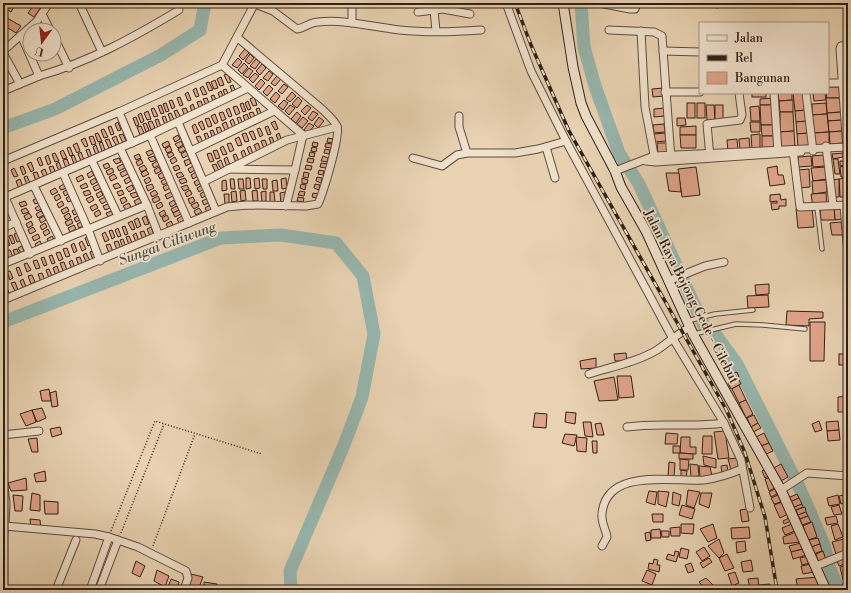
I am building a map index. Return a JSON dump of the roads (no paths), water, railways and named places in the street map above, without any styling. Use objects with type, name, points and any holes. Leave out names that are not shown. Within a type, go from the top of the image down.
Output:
[{"type":"main road","name":"Jalan Raya Bojong Gede - Cilebut","points":[[563,3],[573,67],[581,103],[597,138],[617,170],[621,187],[646,231],[668,281],[782,489],[819,565],[826,590]]},
{"type":"street","points":[[20,84],[5,61],[3,52],[42,14],[49,3]]},
{"type":"street","points":[[79,3],[102,52]]},
{"type":"street","points":[[3,160],[119,112],[222,64],[238,38],[255,3],[273,11],[297,29],[317,22],[352,23],[401,30],[452,32],[481,30]]},
{"type":"street","points":[[352,23],[352,3],[360,3]]},
{"type":"street","points":[[506,3],[531,72],[566,141],[672,337],[724,423],[741,460],[750,508]]},
{"type":"street","points":[[599,3],[633,9],[636,7],[637,3]]},
{"type":"street","points":[[3,91],[39,76],[69,68],[138,35],[179,10]]},
{"type":"street","points":[[434,10],[436,31]]},
{"type":"street","points":[[418,12],[443,10],[470,14]]},
{"type":"street","points":[[42,14],[46,22]]},
{"type":"street","points":[[609,30],[654,32],[662,36],[671,158]]},
{"type":"street","points":[[641,31],[645,107],[655,159]]},
{"type":"street","points":[[21,36],[39,76]]},
{"type":"street","points":[[3,300],[227,207],[247,205],[306,206],[318,204],[337,141],[337,127],[333,119],[238,38]]},
{"type":"street","points":[[617,170],[633,164],[655,159],[793,150],[847,149],[840,47],[848,45]]},
{"type":"street","points":[[663,51],[699,52]]},
{"type":"street","points":[[62,54],[69,68]]},
{"type":"street","points":[[222,64],[303,135]]},
{"type":"street","points":[[829,83],[842,83]]},
{"type":"street","points":[[30,254],[4,196],[34,186],[92,161],[248,88]]},
{"type":"street","points":[[665,92],[699,92]]},
{"type":"street","points":[[710,156],[707,124],[740,120],[742,115],[739,94]]},
{"type":"street","points":[[774,94],[778,152]]},
{"type":"street","points":[[806,94],[813,149]]},
{"type":"street","points":[[191,151],[274,111]]},
{"type":"street","points":[[119,112],[132,143]]},
{"type":"street","points":[[459,116],[459,127],[467,153]]},
{"type":"street","points":[[178,122],[205,181],[216,211]]},
{"type":"street","points":[[205,181],[287,140],[337,127]]},
{"type":"street","points":[[150,135],[189,223]]},
{"type":"street","points":[[286,206],[303,135]]},
{"type":"street","points":[[413,158],[442,166],[457,155],[467,153],[515,153],[546,147],[566,141]]},
{"type":"street","points":[[546,147],[555,178]]},
{"type":"street","points":[[120,148],[148,205],[159,236]]},
{"type":"street","points":[[827,149],[833,205]]},
{"type":"street","points":[[793,150],[800,206],[802,208],[846,205],[848,255]]},
{"type":"street","points":[[92,161],[118,216]]},
{"type":"street","points":[[228,169],[295,170]]},
{"type":"street","points":[[63,173],[88,229],[100,261]]},
{"type":"street","points":[[34,186],[61,241]]},
{"type":"street","points":[[3,264],[148,205]]},
{"type":"street","points":[[3,228],[16,222]]},
{"type":"street","points":[[668,281],[705,266],[724,262]]},
{"type":"street","points":[[589,374],[635,360],[657,350],[672,337],[694,327]]},
{"type":"street","points":[[627,427],[648,424],[695,427],[724,423]]},
{"type":"street","points":[[3,435],[40,431]]},
{"type":"street","points":[[602,546],[607,537],[602,514],[604,505],[614,491],[622,484],[641,480],[718,478],[742,469]]},
{"type":"street","points":[[782,489],[807,473],[848,476]]},
{"type":"street","points":[[3,480],[6,503],[3,538]]},
{"type":"street","points":[[5,526],[66,531],[109,537],[118,540],[151,553],[186,571],[188,578],[184,590]]},
{"type":"street","points":[[90,590],[109,537]]},
{"type":"street","points":[[56,590],[76,540]]},
{"type":"street","points":[[99,590],[118,540]]},
{"type":"street","points":[[819,565],[848,553]]},
{"type":"lane","points":[[817,207],[822,249]]},
{"type":"lane","points":[[694,327],[716,314],[753,310]]},
{"type":"lane","points":[[694,327],[720,328],[736,324],[750,324],[805,329]]},
{"type":"waterway","name":"Sungai Ciliwung","points":[[3,128],[55,109],[161,55],[200,30],[205,3]]},
{"type":"waterway","points":[[581,3],[584,47],[595,86],[619,153],[639,184],[704,326],[716,335],[737,364],[800,489],[824,545],[830,569],[839,590]]},
{"type":"waterway","name":"Sungai Ciliwung","points":[[3,322],[221,238],[281,235],[336,243],[363,276],[374,334],[362,397],[344,445],[290,571],[291,590]]},
{"type":"railway","points":[[515,3],[531,45],[569,131],[727,411],[745,453],[765,517],[777,590]]}]
